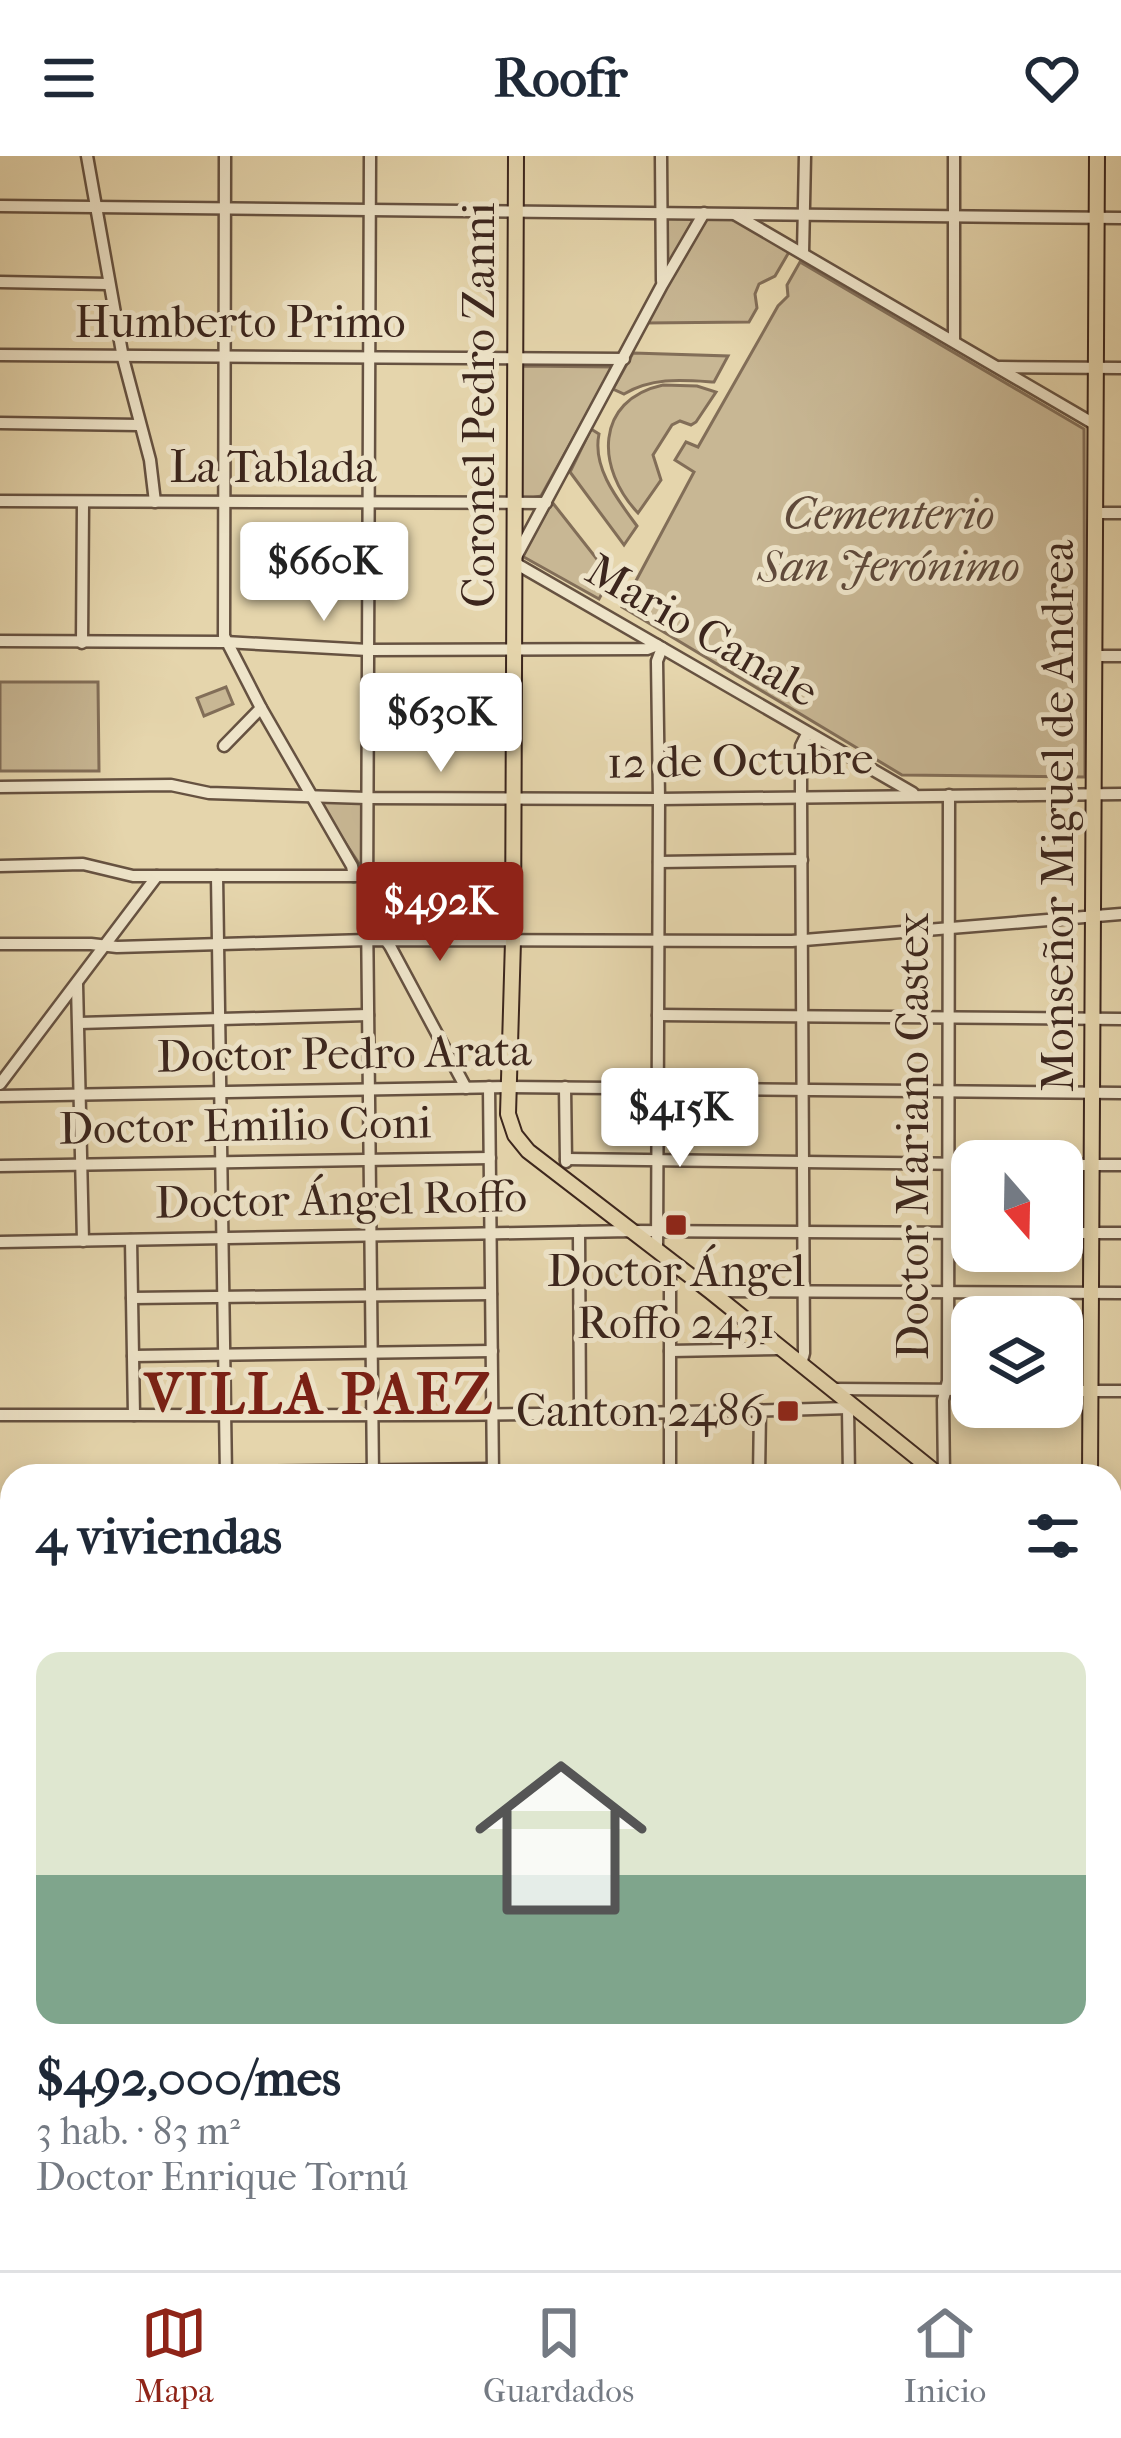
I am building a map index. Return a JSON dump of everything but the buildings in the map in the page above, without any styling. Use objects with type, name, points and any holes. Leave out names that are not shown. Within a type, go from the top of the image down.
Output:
[{"type":"main road","name":"Coronel Pedro Zanni","points":[[515,156],[513,941],[508,1114],[515,1135],[528,1150],[926,1464]]},
{"type":"main road","name":"Monseñor Miguel de Andrea","points":[[1090,1464],[1096,156]]},
{"type":"street","points":[[88,156],[123,358],[150,460],[155,502]]},
{"type":"street","points":[[225,156],[225,642],[360,876]]},
{"type":"street","points":[[370,156],[368,798],[360,876],[367,912],[373,1464]]},
{"type":"street","points":[[661,156],[662,285]]},
{"type":"street","points":[[798,251],[805,156]]},
{"type":"street","points":[[954,156],[954,341]]},
{"type":"street","points":[[0,206],[1121,218]]},
{"type":"street","points":[[515,562],[704,213]]},
{"type":"street","points":[[732,213],[1096,424]]},
{"type":"street","points":[[0,282],[109,284]]},
{"type":"street","name":"Humberto Primo","points":[[0,356],[625,358]]},
{"type":"street","points":[[997,367],[1121,368]]},
{"type":"street","points":[[0,423],[140,425]]},
{"type":"street","name":"La Tablada","points":[[0,502],[546,503]]},
{"type":"street","points":[[82,643],[83,503]]},
{"type":"street","points":[[1095,513],[1121,513]]},
{"type":"street","name":"Mario Canale","points":[[515,562],[916,795]]},
{"type":"street","points":[[0,641],[225,642],[368,650],[647,650],[660,646],[657,1232],[670,1351],[670,1464]]},
{"type":"street","points":[[1095,656],[1121,656]]},
{"type":"street","points":[[224,746],[261,708]]},
{"type":"street","points":[[802,1364],[801,796],[802,746],[807,734]]},
{"type":"street","name":"12 de Octubre","points":[[0,787],[171,785],[209,793],[514,799],[1121,794]]},
{"type":"street","name":"Doctor Mariano Castex","points":[[942,1464],[943,1400],[948,1381],[950,795]]},
{"type":"street","points":[[659,862],[802,860]]},
{"type":"street","points":[[0,866],[76,863],[120,874],[157,876],[360,876]]},
{"type":"street","points":[[0,1084],[157,876]]},
{"type":"street","points":[[217,876],[226,1464]]},
{"type":"street","points":[[367,912],[466,1088]]},
{"type":"street","points":[[0,944],[802,939],[1121,914]]},
{"type":"street","points":[[77,984],[83,1240]]},
{"type":"street","points":[[79,1023],[368,1015]]},
{"type":"street","points":[[658,1015],[1121,1019]]},
{"type":"street","points":[[489,1087],[493,1464]]},
{"type":"street","name":"Doctor Pedro Arata","points":[[0,1096],[489,1087],[1121,1093]]},
{"type":"street","points":[[565,1088],[566,1181]]},
{"type":"street","name":"Doctor Emilio Coni","points":[[0,1166],[490,1158]]},
{"type":"street","points":[[566,1159],[949,1164]]},
{"type":"street","points":[[1083,1165],[1121,1165]]},
{"type":"street","name":"Doctor Ángel Roffo","points":[[0,1242],[631,1231],[949,1232]]},
{"type":"street","points":[[579,1232],[580,1412]]},
{"type":"street","points":[[1083,1233],[1121,1233]]},
{"type":"street","points":[[131,1240],[134,1415]]},
{"type":"street","points":[[710,1291],[1121,1293]]},
{"type":"street","points":[[132,1298],[491,1294]]},
{"type":"street","points":[[670,1351],[782,1349]]},
{"type":"street","points":[[133,1356],[492,1351]]},
{"type":"street","points":[[833,1389],[951,1390]]},
{"type":"street","points":[[1083,1392],[1121,1391]]},
{"type":"street","points":[[0,1414],[670,1412],[850,1406],[849,1464]]},
{"type":"street","points":[[759,1464],[760,1411]]},
{"type":"green space","points":[[706,216],[731,216],[789,252],[775,276],[759,284],[757,308],[749,322],[646,323]]},
{"type":"green space","points":[[664,217],[695,217],[667,268]]},
{"type":"green space","name":"Cementerio San Jerónimo","points":[[800,262],[1084,429],[1085,777],[902,775],[622,607],[694,472],[675,460],[686,442],[698,447],[788,296],[787,285]]},
{"type":"green space","points":[[633,353],[728,356],[714,382],[657,382],[624,394],[613,389]]},
{"type":"green space","points":[[521,366],[613,367],[541,496],[521,500]]},
{"type":"green space","points":[[663,385],[716,392],[696,422],[672,425],[653,455],[661,480],[638,513],[614,477],[609,438],[624,405]]},
{"type":"green space","points":[[591,429],[599,434],[599,459],[608,483],[637,526],[624,545],[570,472]]},
{"type":"green space","points":[[552,502],[611,577],[599,599],[522,556]]},
{"type":"green space","points":[[0,682],[98,682],[99,771],[0,771]]},
{"type":"green space","points":[[226,687],[233,704],[204,716],[197,698]]},
{"type":"green space","points":[[317,800],[364,800],[364,871]]},
{"type":"place","name":"Doctor Ángel Roffo 2431","points":[[676,1225]]},
{"type":"place","name":"Canton 2486","points":[[788,1411]]},
{"type":"district","name":"VILLA PAEZ","points":[[320,1394]]}]
